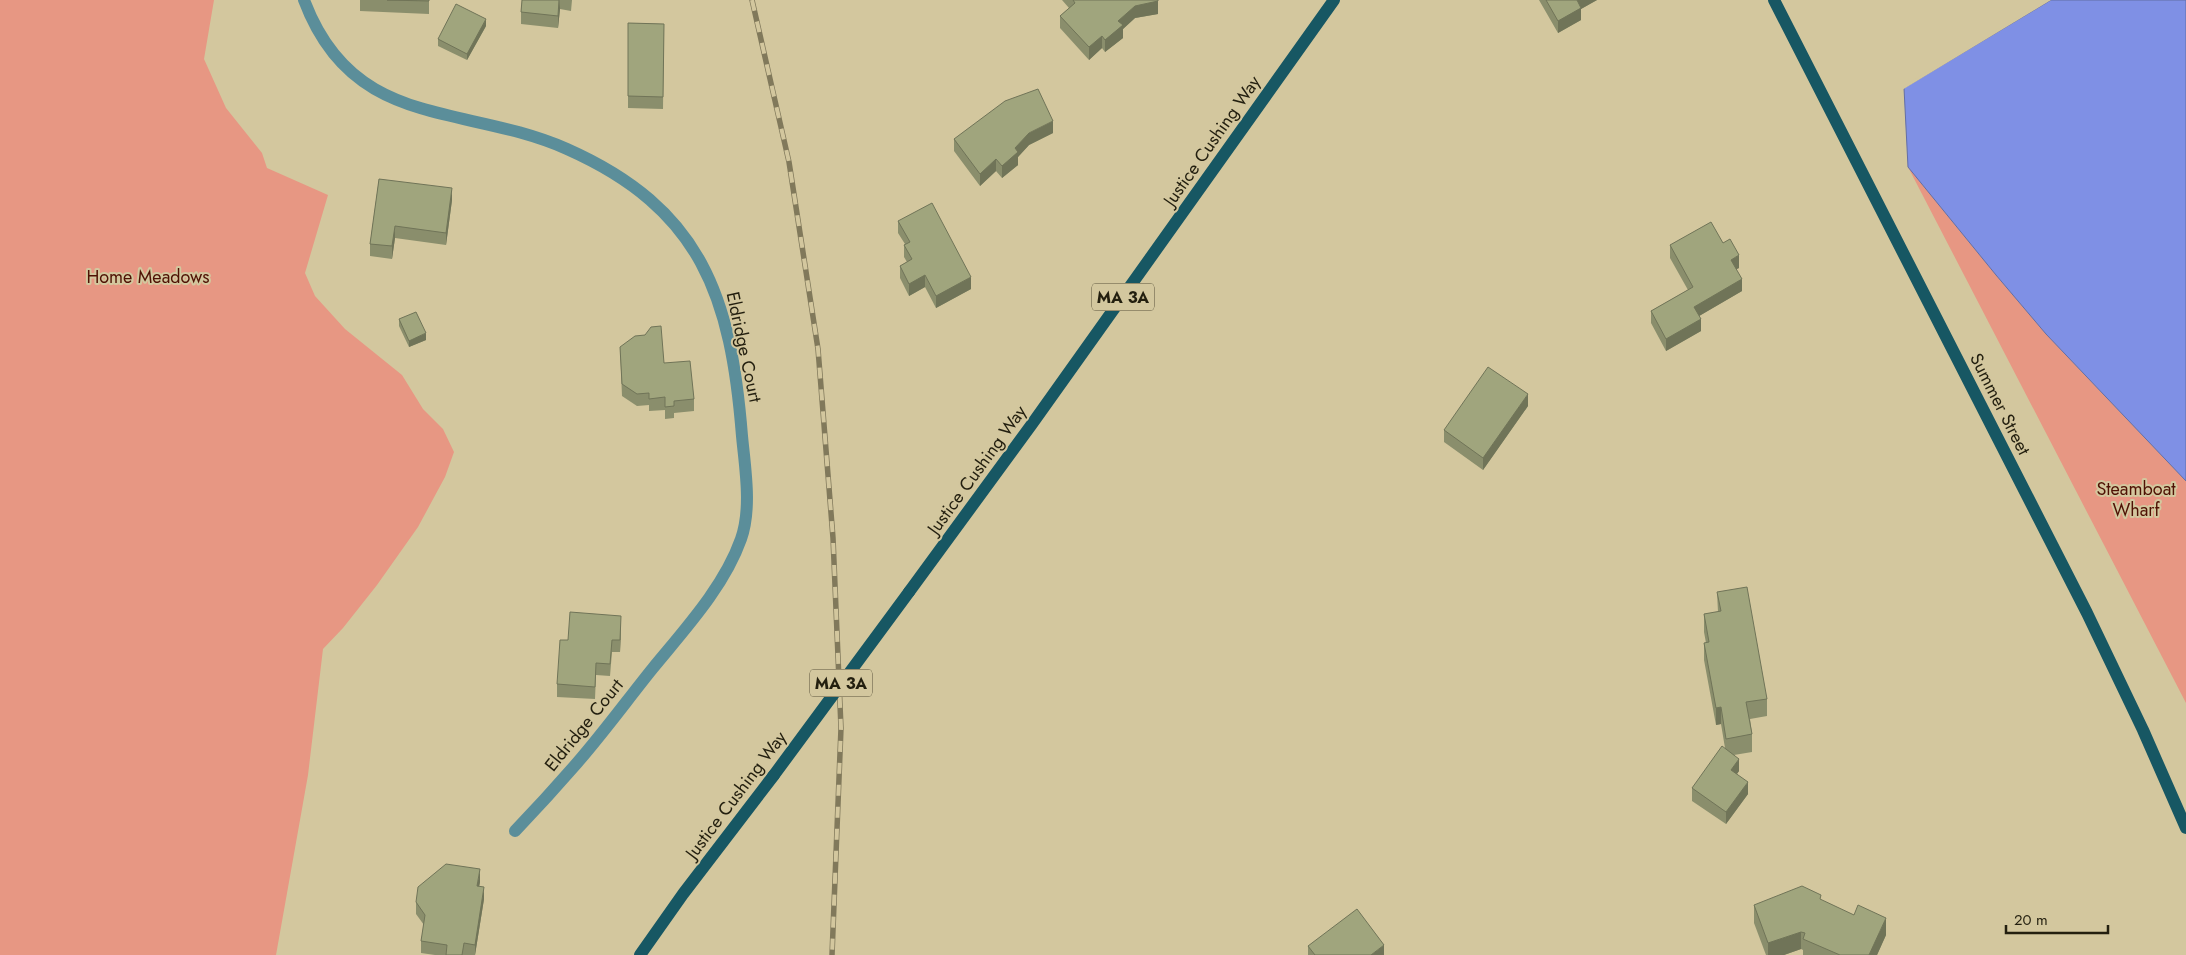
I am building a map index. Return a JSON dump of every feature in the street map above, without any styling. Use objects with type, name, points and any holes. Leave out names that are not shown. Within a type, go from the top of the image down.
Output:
[{"type":"main road","name":"Justice Cushing Way","points":[[640,955],[683,894],[774,774],[1032,424],[1334,0]]},
{"type":"main road","name":"Summer Street","points":[[1774,0],[2087,613],[2143,730],[2186,828]]},
{"type":"street","name":"Eldridge Court","points":[[304,0],[332,54],[376,89],[396,100],[429,112],[532,136],[564,148],[590,160],[641,193],[676,224],[694,249],[716,293],[726,328],[733,362],[743,447],[746,514],[741,540],[729,564],[691,621],[578,762],[515,831]]},
{"type":"green space","name":"Home Meadows","points":[[0,0],[214,0],[204,59],[226,108],[262,153],[267,168],[328,195],[305,273],[315,296],[345,329],[402,375],[423,409],[443,429],[454,452],[445,477],[418,527],[377,585],[343,628],[323,649],[308,775],[276,955],[0,955]]},
{"type":"green space","name":"Steamboat Wharf","points":[[1908,167],[2046,334],[2186,481],[2186,703]]},
{"type":"water","points":[[2051,0],[2186,0],[2186,481],[2046,334],[1908,167],[1904,88]]},
{"type":"pier","points":[[2046,0],[2051,0],[1902,90],[1903,86]]},
{"type":"building","points":[[387,0],[429,0],[429,1]]},
{"type":"building","points":[[522,0],[559,0],[558,16],[521,12]]},
{"type":"building","points":[[1073,0],[1158,1],[1135,6],[1118,21],[1123,25],[1105,40],[1102,36],[1089,47],[1060,16],[1075,3]]},
{"type":"building","points":[[1546,0],[1577,0],[1581,8],[1558,21]]},
{"type":"building","points":[[456,4],[486,19],[467,54],[438,39]]},
{"type":"building","points":[[628,23],[664,24],[663,97],[628,96]]},
{"type":"building","points":[[1038,89],[1053,121],[1029,133],[1015,148],[1018,152],[1002,166],[996,159],[980,174],[954,139],[1005,101]]},
{"type":"building","points":[[379,179],[452,188],[446,233],[395,226],[392,246],[370,244]]},
{"type":"building","points":[[932,203],[971,277],[936,296],[925,275],[909,284],[900,266],[912,259],[904,245],[910,242],[898,221]]},
{"type":"building","points":[[1711,222],[1723,243],[1730,239],[1739,255],[1731,260],[1742,279],[1694,307],[1701,319],[1666,339],[1651,311],[1693,287],[1670,245]]},
{"type":"building","points":[[416,312],[426,333],[409,341],[399,319]]},
{"type":"building","points":[[661,326],[664,363],[690,361],[694,399],[674,401],[674,406],[665,407],[665,397],[649,399],[649,393],[637,394],[622,384],[620,347],[635,336],[645,335],[651,327]]},
{"type":"building","points":[[1488,367],[1528,394],[1483,458],[1444,430]]},
{"type":"building","points":[[1747,587],[1767,699],[1746,702],[1752,734],[1726,739],[1721,707],[1716,708],[1704,643],[1709,642],[1704,614],[1721,611],[1717,592]]},
{"type":"building","points":[[570,612],[621,616],[620,640],[612,640],[610,664],[596,663],[595,687],[557,684],[560,640],[568,640]]},
{"type":"building","points":[[1722,746],[1739,759],[1731,770],[1748,782],[1726,812],[1692,788]]},
{"type":"building","points":[[446,864],[480,869],[477,886],[484,887],[475,945],[464,943],[462,955],[446,955],[447,945],[421,941],[425,915],[416,902],[418,887]]},
{"type":"building","points":[[1802,886],[1821,895],[1820,899],[1854,915],[1858,905],[1886,918],[1869,955],[1840,955],[1803,939],[1805,933],[1801,932],[1768,943],[1754,905]]},
{"type":"building","points":[[1357,909],[1384,945],[1371,955],[1315,955],[1308,946]]},
{"type":"railway","points":[[752,0],[789,162],[818,349],[833,538],[841,728],[832,955]]}]
